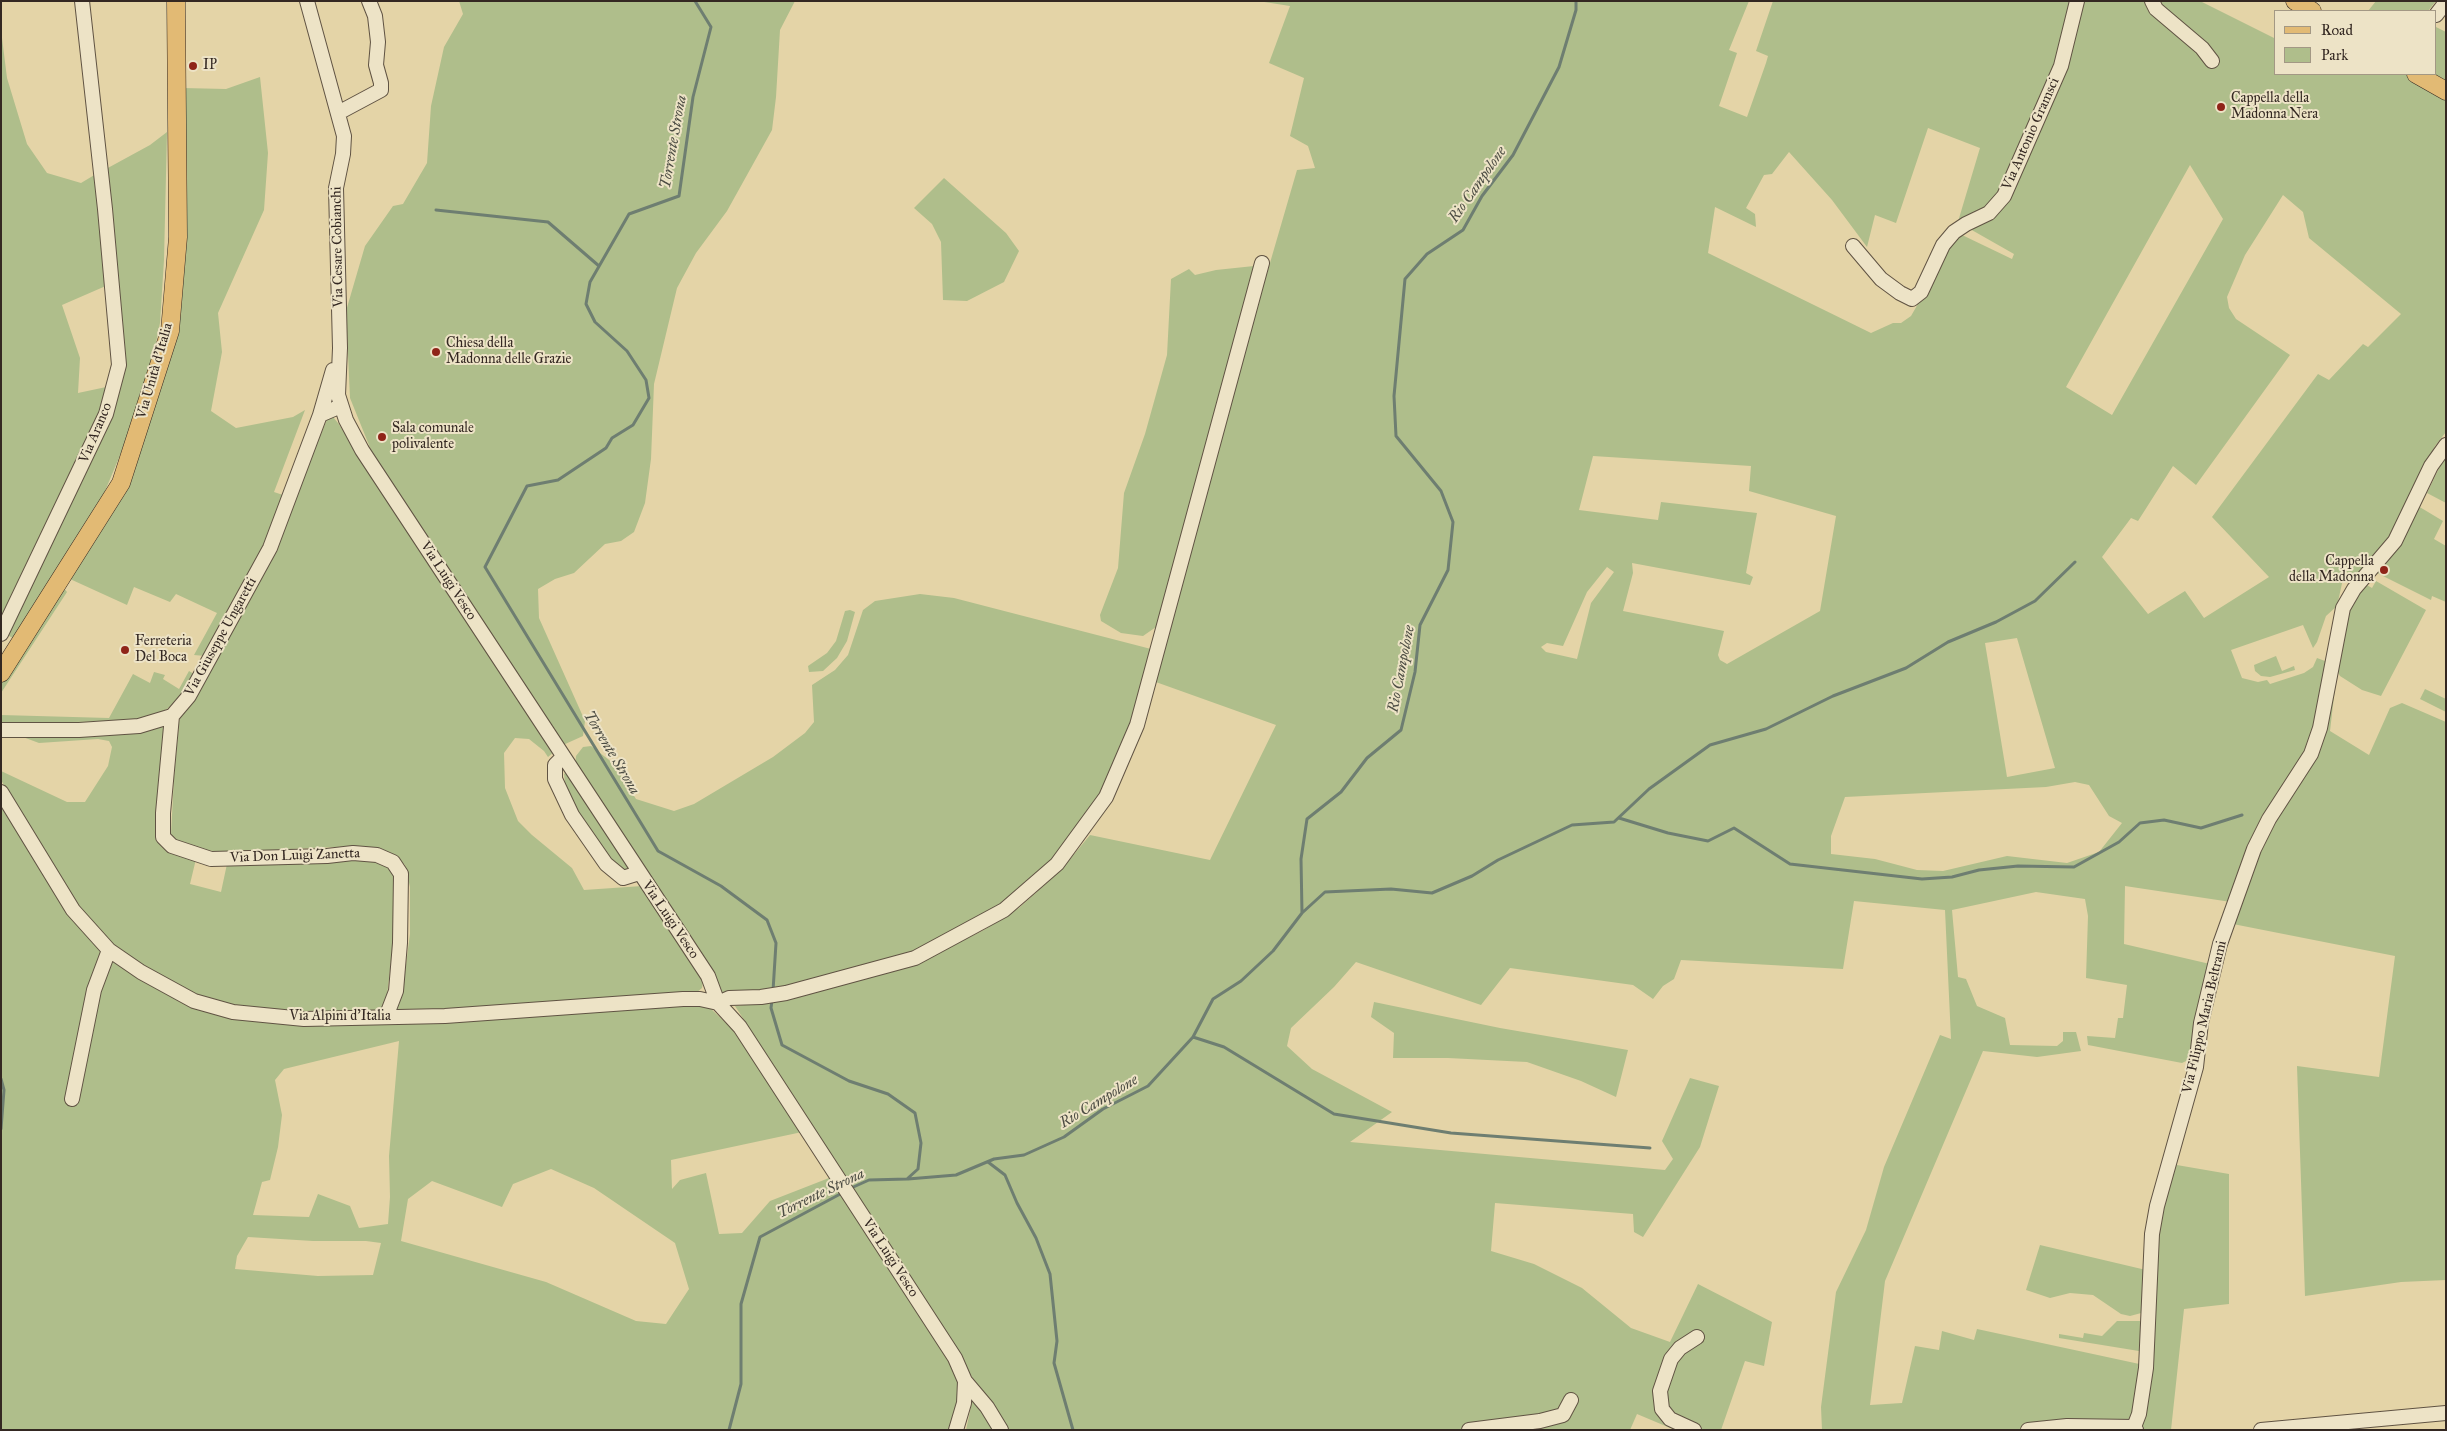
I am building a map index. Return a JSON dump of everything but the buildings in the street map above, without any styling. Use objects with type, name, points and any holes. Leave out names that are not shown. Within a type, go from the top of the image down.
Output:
[{"type":"main road","name":"Via Unità d'Italia","points":[[1,673],[121,483],[170,331],[178,237],[176,1]]},
{"type":"main road","points":[[2295,1],[2310,10]]},
{"type":"main road","points":[[2418,75],[2446,91]]},
{"type":"street","name":"Via Aranco","points":[[17,648],[2,630],[106,414],[119,365],[105,209],[94,126],[82,1]]},
{"type":"street","name":"Via Cesare Cobianchi","points":[[307,1],[344,136],[343,154],[336,188],[340,348],[338,395],[341,406]]},
{"type":"street","points":[[338,112],[381,90],[382,83],[376,64],[378,42],[375,16],[369,1]]},
{"type":"street","name":"Via Antonio Gramsci","points":[[1853,246],[1881,279],[1900,293],[1912,299],[1921,292],[1943,245],[1954,232],[1990,213],[2004,196],[2061,66],[2077,1]]},
{"type":"street","points":[[2152,1],[2156,9],[2202,48],[2212,61]]},
{"type":"street","points":[[2437,14],[2446,2]]},
{"type":"street","points":[[718,1003],[729,998],[761,997],[786,993],[915,958],[1004,910],[1057,864],[1106,797],[1137,725],[1262,264]]},
{"type":"street","name":"Via Cesare Cobianchi","points":[[320,415],[340,348]]},
{"type":"street","points":[[320,415],[341,406]]},
{"type":"street","name":"Via Luigi Vesco","points":[[341,406],[362,450],[708,976],[718,1003],[740,1027],[955,1358],[965,1381],[987,1407],[1001,1430]]},
{"type":"street","name":"Via Giuseppe Ungaretti","points":[[172,716],[189,696],[270,548],[320,415]]},
{"type":"street","name":"Via Filippo Maria Beltrami","points":[[2135,1429],[2146,1368],[2152,1234],[2157,1206],[2196,1067],[2201,1023],[2220,944],[2254,849],[2269,819],[2311,754],[2320,728],[2344,608],[2354,589],[2394,541],[2431,466],[2446,445]]},
{"type":"street","points":[[1,730],[79,730],[139,726],[172,716]]},
{"type":"street","name":"Via Don Luigi Zanetta","points":[[172,716],[163,813],[163,837],[172,846],[211,859],[327,856],[353,853],[377,855],[393,862],[401,874],[401,934],[396,991],[386,1017]]},
{"type":"street","points":[[563,756],[555,765],[555,779],[572,815],[606,864],[623,878],[639,873]]},
{"type":"street","name":"Via Alpini d'Italia","points":[[1,792],[73,910],[110,950],[141,972],[194,1001],[233,1012],[304,1019],[445,1016],[683,999],[700,999],[718,1003]]},
{"type":"street","points":[[72,1099],[94,990],[110,950]]},
{"type":"street","points":[[1694,1430],[1670,1419],[1662,1408],[1660,1391],[1671,1359],[1680,1348],[1696,1337]]},
{"type":"street","points":[[956,1430],[964,1403],[965,1381]]},
{"type":"street","points":[[1469,1430],[1540,1422],[1563,1414],[1572,1400]]},
{"type":"street","points":[[2261,1430],[2446,1413]]},
{"type":"street","points":[[2028,1430],[2067,1426],[2135,1429]]},
{"type":"green space","points":[[459,1],[795,1],[780,30],[772,130],[727,211],[696,253],[677,288],[654,384],[651,459],[645,503],[634,532],[621,541],[605,544],[574,573],[555,579],[538,589],[539,618],[585,721],[583,736],[563,745],[373,455],[350,398],[346,311],[365,246],[393,206],[403,204],[427,163],[431,106],[444,47],[463,14]]},
{"type":"green space","points":[[1258,1],[1749,1],[1729,50],[1737,53],[1719,106],[1747,117],[1768,56],[1756,51],[1773,1],[2074,1],[2056,65],[2000,194],[1988,210],[1957,225],[1980,148],[1928,128],[1896,223],[1875,215],[1867,247],[1832,200],[1789,152],[1772,174],[1764,175],[1746,208],[1755,214],[1756,227],[1715,207],[1708,253],[1871,333],[1893,323],[1901,323],[1911,316],[1930,283],[1947,246],[1954,237],[1960,234],[2012,259],[2014,254],[1970,229],[1992,217],[2005,201],[2024,165],[2065,68],[2081,1],[2200,1],[2274,38],[2274,75],[2411,75],[2446,95],[2446,432],[2435,446],[2395,531],[2373,558],[2352,578],[2345,570],[2337,606],[2326,616],[2313,648],[2303,625],[2231,650],[2242,678],[2258,682],[2267,680],[2270,684],[2304,673],[2313,667],[2317,658],[2325,661],[2317,716],[2308,752],[2264,820],[2231,902],[2125,886],[2124,944],[2210,964],[2192,1058],[2182,1063],[2088,1045],[2087,1036],[2115,1038],[2118,1018],[2123,1018],[2127,985],[2086,978],[2088,916],[2085,899],[2036,892],[1952,910],[1958,977],[1966,979],[1977,1006],[2005,1018],[2010,1045],[2057,1046],[2063,1041],[2063,1032],[2076,1032],[2081,1051],[2037,1057],[1983,1051],[1885,1281],[1870,1405],[1902,1403],[1915,1346],[1939,1350],[1942,1331],[1974,1340],[1977,1329],[2144,1365],[2136,1414],[2134,1421],[2130,1424],[2066,1425],[2021,1430],[1822,1430],[1821,1407],[1836,1292],[1866,1230],[1884,1167],[1940,1035],[1951,1039],[1945,910],[1854,901],[1843,969],[1681,960],[1674,979],[1663,986],[1653,999],[1633,985],[1510,968],[1481,1005],[1356,962],[1334,987],[1291,1028],[1287,1046],[1312,1069],[1392,1112],[1350,1142],[1665,1170],[1673,1159],[1662,1141],[1690,1078],[1719,1086],[1700,1147],[1643,1237],[1634,1232],[1633,1214],[1495,1203],[1491,1251],[1534,1264],[1582,1288],[1631,1328],[1670,1342],[1698,1284],[1772,1322],[1764,1366],[1745,1361],[1721,1430],[1675,1430],[1637,1414],[1630,1430],[1009,1430],[970,1374],[865,1206],[735,1006],[783,1001],[913,965],[984,930],[1019,908],[1061,870],[1090,835],[1210,860],[1276,725],[1153,681],[1186,568],[1222,428],[1297,170],[1315,168],[1308,146],[1290,136],[1304,78],[1269,63],[1290,6]],"holes":[[[2190,165],[2223,219],[2112,415],[2066,387]],[[2283,195],[2303,212],[2309,238],[2401,314],[2368,347],[2363,344],[2329,380],[2318,374],[2212,517],[2269,577],[2204,618],[2185,591],[2148,614],[2102,557],[2131,518],[2138,521],[2173,466],[2196,485],[2290,355],[2236,319],[2229,308],[2227,297],[2245,255]],[[1593,456],[1751,466],[1749,491],[1836,516],[1820,611],[1727,664],[1720,660],[1718,655],[1724,631],[1623,611],[1633,573],[1632,563],[1750,585],[1753,577],[1746,573],[1757,513],[1661,502],[1658,520],[1579,510]],[[1607,567],[1614,572],[1591,603],[1577,659],[1546,652],[1541,647],[1547,643],[1563,646],[1587,592]],[[2017,638],[2055,768],[2007,777],[1985,643]],[[2075,782],[2089,785],[2109,816],[2122,823],[2099,852],[2067,863],[2007,856],[1943,871],[1917,870],[1875,859],[1831,854],[1831,836],[1845,797],[2046,787]]]},
{"type":"green space","points":[[2376,1],[2436,1],[2429,10],[2369,10]]},
{"type":"green space","points":[[2437,28],[2446,32],[2446,84],[2430,75],[2437,75]]},
{"type":"green space","points":[[1,30],[7,78],[27,144],[47,173],[81,183],[96,174],[108,285],[62,305],[80,358],[78,393],[111,386],[102,415],[1,622]]},
{"type":"green space","points":[[260,77],[268,153],[264,210],[218,313],[222,352],[211,411],[236,428],[293,417],[305,410],[274,492],[286,496],[263,547],[205,656],[194,655],[217,613],[176,594],[170,602],[134,587],[127,605],[70,579],[124,484],[172,334],[183,88],[226,89]]},
{"type":"green space","points":[[167,132],[164,260],[160,323],[149,376],[126,441],[100,503],[17,640],[7,635],[124,365],[106,169],[150,145]]},
{"type":"green space","points":[[944,178],[1006,233],[1019,251],[1004,282],[967,301],[943,300],[941,242],[932,224],[914,208]]},
{"type":"green space","points":[[1254,266],[1177,558],[1156,627],[1143,636],[1121,633],[1101,621],[1100,615],[1118,568],[1124,493],[1145,434],[1167,355],[1171,279],[1189,269],[1195,275],[1216,270]]},
{"type":"green space","points":[[328,417],[333,417],[338,423],[555,751],[548,757],[544,751],[529,739],[515,738],[504,753],[505,788],[518,821],[572,868],[584,890],[642,886],[703,981],[702,988],[696,993],[395,1012],[402,995],[410,934],[410,887],[405,865],[391,853],[358,846],[226,852],[202,850],[176,842],[171,834],[180,714],[293,502]]},
{"type":"green space","points":[[2446,454],[2446,503],[2427,493]]},
{"type":"green space","points":[[2418,506],[2443,521],[2434,539],[2446,546],[2446,602],[2432,596],[2431,600],[2377,573]]},
{"type":"green space","points":[[2376,581],[2426,610],[2381,696],[2362,690],[2340,676],[2336,669],[2347,608],[2365,584],[2372,588]]},
{"type":"green space","points":[[63,587],[67,592],[1,693],[1,684]]},
{"type":"green space","points":[[920,594],[954,598],[1151,649],[1138,705],[1103,797],[1057,858],[1002,907],[910,954],[784,990],[723,993],[575,768],[576,756],[583,747],[591,746],[613,763],[636,799],[674,811],[694,804],[773,757],[805,733],[814,722],[812,685],[835,670],[848,655],[863,610],[875,601]]},
{"type":"green space","points":[[845,611],[855,612],[847,641],[837,658],[823,671],[809,672],[808,666],[827,653],[836,641]]},
{"type":"green space","points":[[2276,656],[2282,671],[2294,666],[2295,670],[2270,677],[2261,676],[2255,671],[2254,665]]},
{"type":"green space","points":[[189,671],[194,674],[183,695],[167,709],[142,721],[1,723],[1,715],[109,718],[133,674],[150,683],[154,672],[165,675],[163,679],[179,689]]},
{"type":"green space","points":[[2332,687],[2335,688],[2330,731],[2369,755],[2390,708],[2402,703],[2446,722],[2446,1280],[2401,1282],[2305,1296],[2297,1066],[2379,1077],[2395,956],[2233,924],[2263,840],[2296,789]]},
{"type":"green space","points":[[2425,689],[2446,699],[2446,712],[2420,699]]},
{"type":"green space","points":[[169,722],[163,844],[196,859],[190,884],[221,892],[227,864],[375,860],[389,866],[394,876],[396,917],[387,996],[381,1012],[273,1016],[191,996],[115,948],[72,900],[1,780],[1,771],[67,802],[85,802],[108,766],[112,747],[109,741],[98,739],[39,743],[12,733]]},
{"type":"green space","points":[[568,771],[633,870],[620,870],[608,860],[577,818],[566,791],[564,774]]},
{"type":"green space","points":[[1,801],[65,909],[102,950],[92,1025],[110,955],[224,1016],[257,1022],[277,1023],[687,1004],[707,1005],[732,1029],[802,1132],[671,1160],[672,1189],[680,1180],[706,1173],[719,1234],[742,1233],[770,1201],[829,1178],[946,1351],[959,1384],[960,1395],[951,1430],[1,1430]],"holes":[[[399,1041],[389,1156],[390,1197],[388,1224],[359,1228],[350,1206],[318,1194],[309,1217],[253,1215],[262,1182],[270,1180],[278,1147],[282,1115],[275,1080],[284,1069]],[[551,1169],[594,1188],[675,1243],[689,1289],[666,1324],[636,1321],[546,1282],[401,1241],[408,1199],[432,1181],[502,1207],[513,1184]],[[248,1237],[381,1243],[373,1275],[318,1276],[235,1269],[237,1256]]]},
{"type":"green space","points":[[1374,1002],[1500,1028],[1628,1050],[1616,1097],[1581,1081],[1527,1062],[1448,1058],[1393,1058],[1394,1033],[1371,1017]]},
{"type":"green space","points":[[2171,1164],[2229,1174],[2229,1304],[2184,1309],[2171,1430],[2141,1430],[2156,1236]]},
{"type":"green space","points":[[2040,1245],[2146,1270],[2145,1312],[2130,1316],[2121,1314],[2093,1295],[2070,1293],[2050,1298],[2026,1290]]},
{"type":"green space","points":[[2117,1321],[2140,1321],[2147,1326],[2145,1352],[2059,1338],[2059,1334],[2083,1338],[2084,1333],[2102,1336]]},
{"type":"green space","points":[[973,1397],[995,1430],[966,1430]]},
{"type":"waterway","name":"Torrente Strona","points":[[695,1],[711,27],[693,97],[679,196],[629,214],[590,282],[586,304],[595,322],[627,351],[646,380],[649,398],[633,425],[612,438],[606,448],[558,480],[527,486],[485,567],[658,851],[721,886],[767,920],[776,943],[773,991]]},
{"type":"waterway","name":"Rio Campolone","points":[[908,1179],[956,1175],[994,1159],[1024,1155],[1064,1137],[1103,1109],[1148,1086],[1193,1037],[1213,999],[1241,981],[1273,951],[1302,913],[1301,859],[1307,819],[1341,792],[1367,758],[1401,730],[1415,672],[1420,625],[1448,570],[1453,522],[1441,491],[1396,436],[1394,396],[1405,279],[1427,254],[1463,230],[1482,196],[1513,155],[1559,67],[1576,10],[1576,1]]},
{"type":"waterway","points":[[436,210],[548,222],[599,266]]},
{"type":"waterway","points":[[1302,913],[1325,892],[1391,889],[1432,893],[1472,876],[1498,860],[1572,825],[1614,822],[1649,789],[1710,745],[1766,729],[1833,696],[1906,668],[1948,642],[1996,622],[2035,601],[2075,562]]},
{"type":"waterway","points":[[1619,818],[1668,833],[1708,841],[1734,828],[1790,864],[1922,879],[1952,877],[1979,870],[2018,866],[2074,867],[2119,842],[2140,823],[2164,820],[2201,828],[2242,815]]},
{"type":"waterway","name":"Torrente Strona","points":[[772,1000],[771,1008],[782,1045],[849,1081],[888,1094],[915,1113],[921,1143],[918,1169],[907,1179],[869,1180],[849,1189]]},
{"type":"waterway","points":[[1193,1037],[1224,1047],[1334,1114],[1451,1133],[1650,1148]]},
{"type":"waterway","points":[[1,1079],[4,1090],[1,1129]]},
{"type":"waterway","points":[[988,1162],[1005,1175],[1017,1203],[1036,1238],[1050,1274],[1057,1341],[1054,1363],[1073,1430]]},
{"type":"waterway","name":"Torrente Strona","points":[[729,1430],[741,1384],[741,1304],[760,1237],[844,1192]]},
{"type":"place","name":"IP","points":[[193,66]]},
{"type":"place","name":"Cappella della Madonna Nera","points":[[2221,107]]},
{"type":"place","name":"Chiesa della Madonna delle Grazie","points":[[436,352]]},
{"type":"place","name":"Sala comunale polivalente","points":[[382,437]]},
{"type":"place","name":"Cappella della Madonna","points":[[2384,570]]},
{"type":"place","name":"Ferreteria Del Boca","points":[[125,650]]}]
